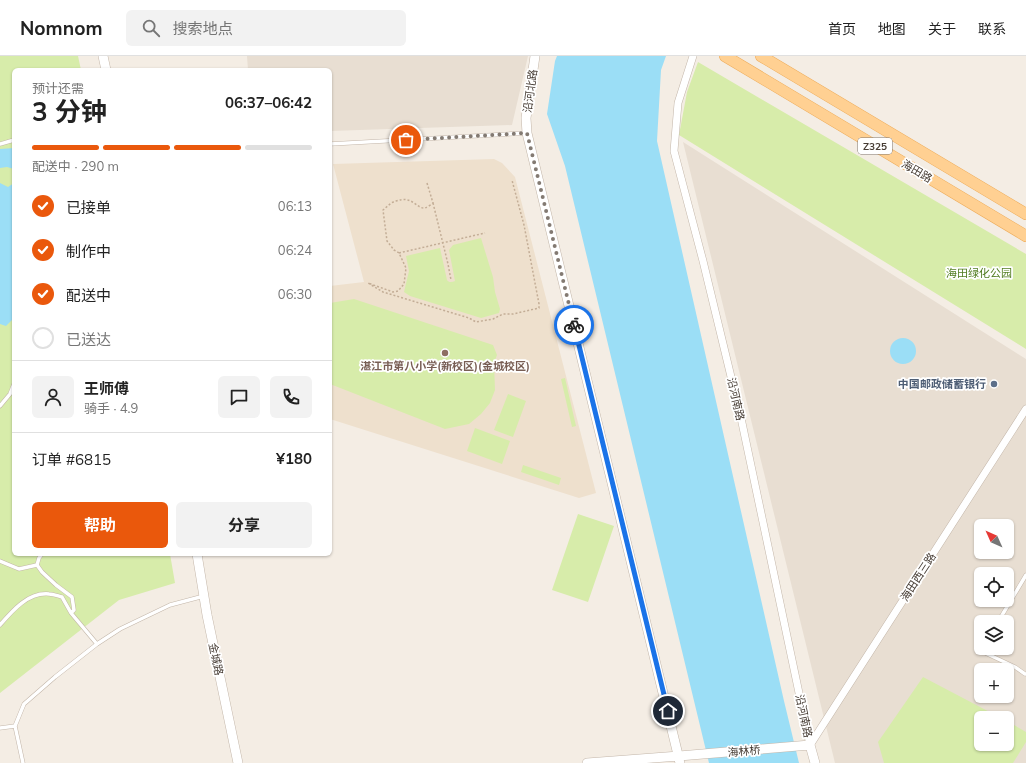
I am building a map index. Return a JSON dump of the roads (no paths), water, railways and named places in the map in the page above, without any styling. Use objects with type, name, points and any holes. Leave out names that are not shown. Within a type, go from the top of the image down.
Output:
[{"type":"main road","name":"海田路","points":[[725,56],[1026,236]]},
{"type":"main road","name":"海田路","points":[[762,56],[1026,214]]},
{"type":"street","points":[[103,56],[106,68]]},
{"type":"street","name":"沿河北路","points":[[535,56],[526,118],[527,133],[679,760]]},
{"type":"street","name":"沿河南路","points":[[693,56],[678,103],[674,151],[741,418],[810,745]]},
{"type":"street","name":"海田西三路","points":[[810,745],[1026,409]]},
{"type":"street","name":"金城路","points":[[197,556],[207,615],[238,763]]},
{"type":"street","points":[[810,745],[815,763]]},
{"type":"street","name":"海林桥","points":[[587,763],[679,760],[810,745]]},
{"type":"lane","points":[[332,144],[527,133]]},
{"type":"lane","points":[[0,144],[12,141]]},
{"type":"lane","points":[[0,406],[10,394],[12,389]]},
{"type":"lane","points":[[37,565],[41,556]]},
{"type":"lane","points":[[0,561],[19,569],[37,565]]},
{"type":"lane","points":[[37,565],[56,585],[72,597],[74,610],[71,613]]},
{"type":"lane","points":[[1002,615],[1026,575]]},
{"type":"lane","points":[[0,625],[9,614],[23,602],[38,594],[49,594],[62,597],[71,613],[97,644]]},
{"type":"lane","points":[[23,763],[14,726],[24,704],[97,644],[120,629],[170,605],[204,596]]},
{"type":"lane","points":[[991,655],[1015,666],[1026,674]]},
{"type":"lane","points":[[0,728],[14,726]]},
{"type":"water","points":[[557,56],[666,56],[661,70],[657,141],[799,763],[709,763],[565,166],[547,114]]},
{"type":"water","points":[[12,148],[12,168],[7,167],[0,168],[0,149]]},
{"type":"water","points":[[0,183],[8,187],[12,184],[12,320],[6,326],[0,324]]},
{"type":"water","points":[[903,338],[912,342],[916,351],[912,360],[903,364],[894,360],[890,351],[894,342]]},
{"type":"place","name":"湛江市第八小学(新校区)(金城校区)","points":[[445,353]]},
{"type":"place","name":"中国邮政储蓄银行","points":[[994,384]]},
{"type":"park label","name":"海田绿化公园","points":[[979,273]]}]
